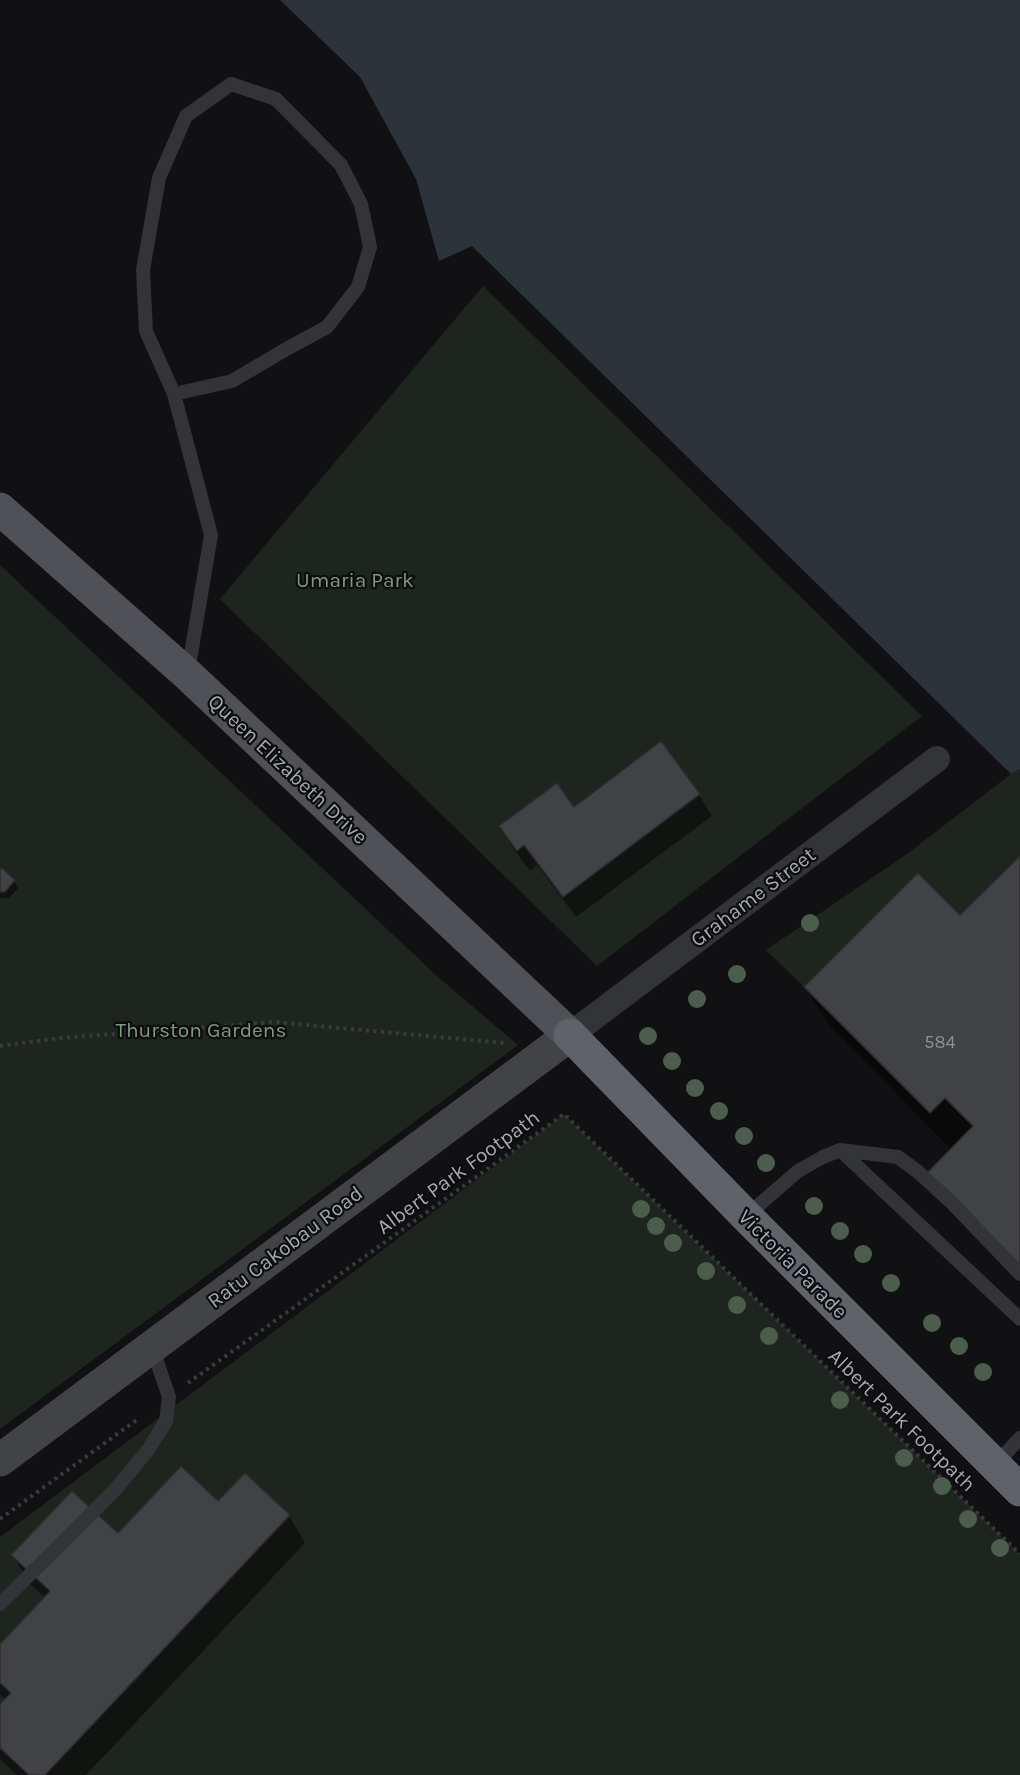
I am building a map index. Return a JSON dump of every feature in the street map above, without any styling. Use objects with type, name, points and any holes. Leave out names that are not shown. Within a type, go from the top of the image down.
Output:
[{"type":"highway","name":"Victoria Parade","points":[[570,1035],[746,1216],[1020,1490]]},
{"type":"main road","name":"Queen Elizabeth Drive","points":[[0,508],[187,674],[570,1035]]},
{"type":"main road","name":"Ratu Cakobau Road","points":[[0,1460],[570,1035]]},
{"type":"street","name":"Grahame Street","points":[[570,1035],[937,759]]},
{"type":"lane","points":[[174,394],[232,381],[327,327],[358,287],[370,246],[361,204],[341,165],[276,99],[231,84],[186,116],[159,178],[143,270],[146,331],[174,394],[211,535],[187,674]]},
{"type":"lane","points":[[746,1216],[798,1172],[840,1150],[898,1157],[917,1171],[950,1202],[1020,1274]]},
{"type":"lane","points":[[840,1150],[1020,1319]]},
{"type":"lane","points":[[0,1604],[114,1491],[148,1450],[166,1421],[169,1397],[152,1347]]},
{"type":"lane","points":[[995,1466],[1020,1438]]},
{"type":"path","points":[[0,1046],[60,1038],[274,1022],[507,1044]]},
{"type":"path","name":"Albert Park Footpath","points":[[0,1519],[564,1114],[1020,1554]]},
{"type":"green space","name":"Umaria Park","points":[[483,286],[922,716],[597,966],[220,599]]},
{"type":"green space","name":"Thurston Gardens","points":[[0,565],[438,977],[518,1045],[0,1429]]},
{"type":"green space","points":[[1020,769],[1020,856],[960,915],[804,987],[766,950],[907,854]]},
{"type":"green space","points":[[564,1114],[1020,1554],[1020,1775],[0,1775],[0,1537]]},
{"type":"shaded area","points":[[280,0],[1020,0],[1020,769],[1011,774],[472,246],[439,261],[416,179],[360,77]]},
{"type":"building","points":[[661,741],[700,794],[563,897],[524,845],[517,851],[499,826],[557,783],[574,807]]},
{"type":"building","points":[[1020,856],[1020,1265],[927,1173],[973,1126],[945,1098],[930,1113],[804,987],[918,873],[960,915]]},
{"type":"building","points":[[2,868],[15,880],[5,892],[0,892],[0,869]]},
{"type":"building","points":[[181,1466],[218,1501],[245,1473],[290,1515],[45,1775],[29,1775],[0,1748],[0,1704],[11,1693],[0,1683],[0,1644],[50,1591],[11,1555],[72,1491],[118,1533]]}]
